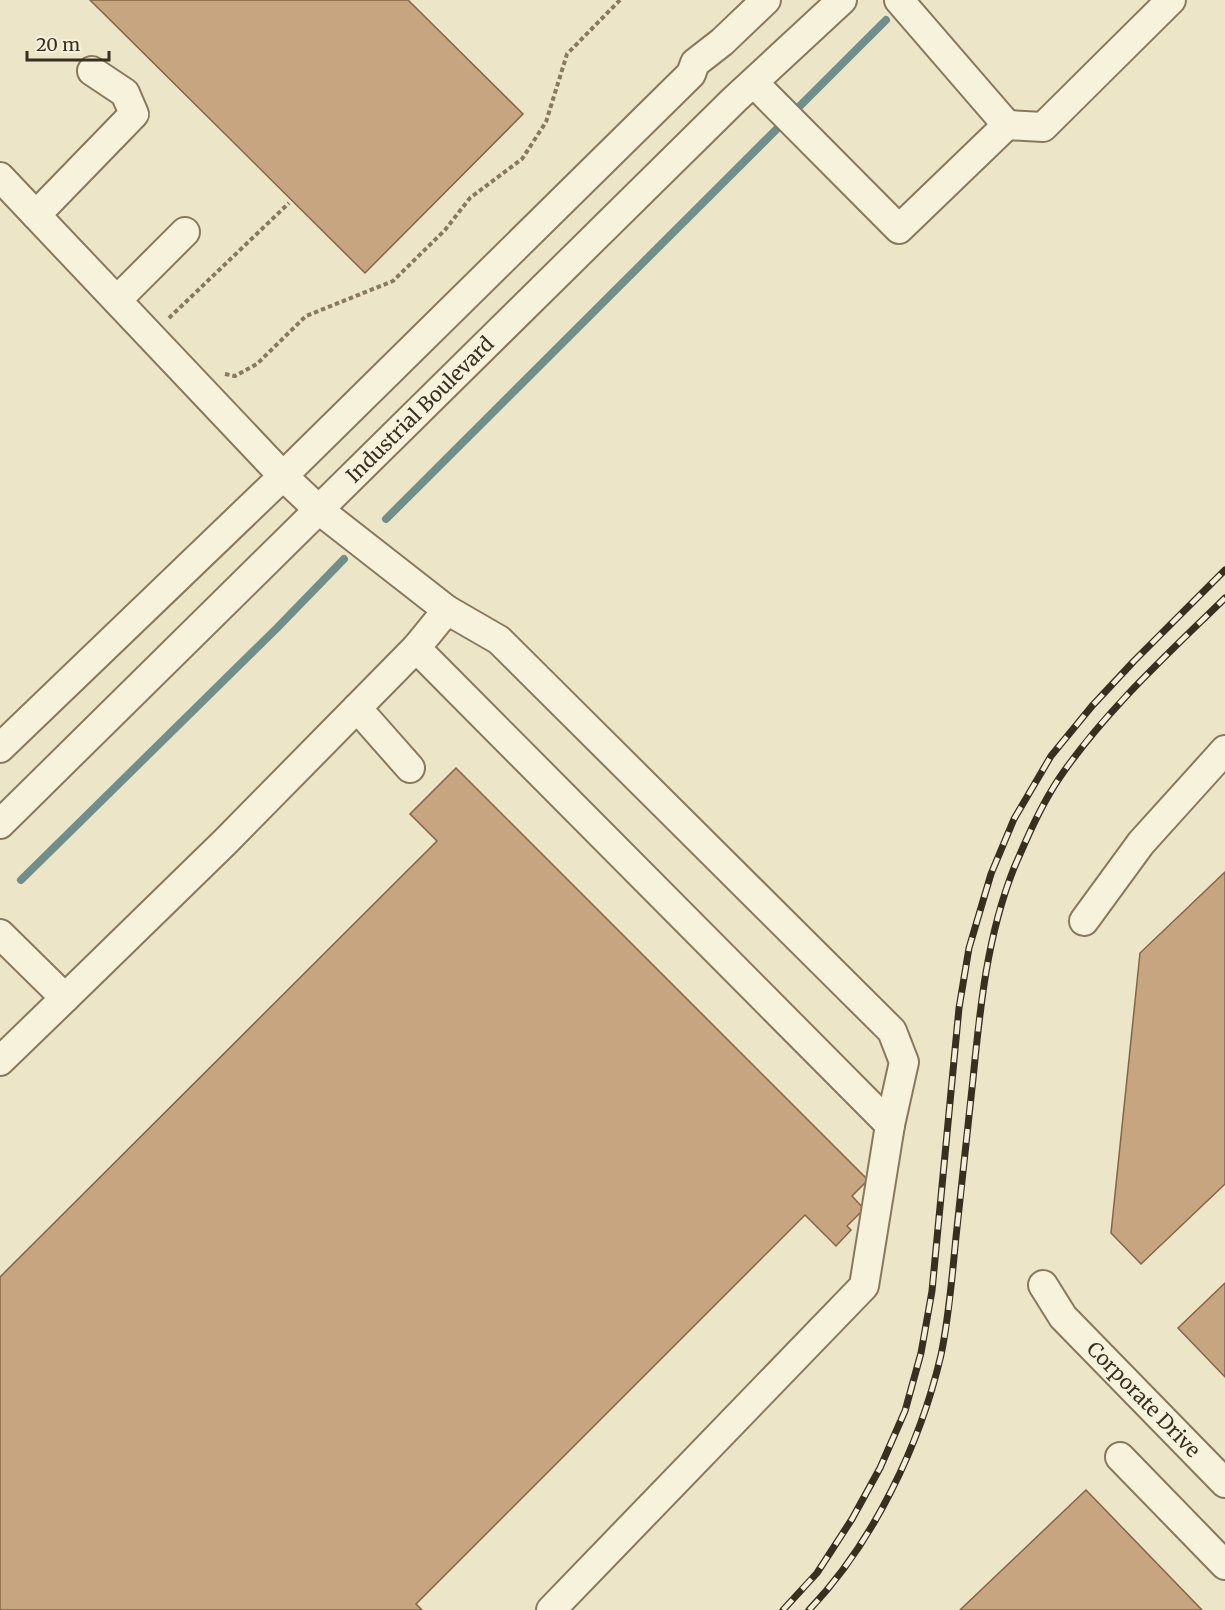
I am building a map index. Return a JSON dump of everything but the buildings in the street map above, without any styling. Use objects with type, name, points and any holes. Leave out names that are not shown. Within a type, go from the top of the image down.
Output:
[{"type":"street","points":[[0,748],[283,476],[683,82],[691,74],[695,63],[722,42],[766,0]]},
{"type":"street","name":"Industrial Boulevard","points":[[0,824],[734,100],[842,0]]},
{"type":"street","points":[[899,0],[1007,125],[1043,127],[1171,0]]},
{"type":"street","points":[[36,215],[134,114],[125,93],[92,71]]},
{"type":"street","points":[[754,83],[899,229],[1007,125]]},
{"type":"street","points":[[0,177],[283,476],[319,510],[447,610],[499,640],[892,1031],[904,1062],[890,1125],[864,1286],[551,1610]]},
{"type":"street","points":[[117,300],[185,232]]},
{"type":"street","points":[[0,1061],[225,842],[416,648],[447,610]]},
{"type":"street","points":[[416,648],[890,1125]]},
{"type":"street","points":[[357,708],[410,768]]},
{"type":"street","points":[[1084,921],[1141,843],[1225,750]]},
{"type":"street","points":[[0,934],[65,998]]},
{"type":"street","name":"Corporate Drive","points":[[1043,1285],[1063,1317],[1225,1483]]},
{"type":"street","points":[[1120,1457],[1225,1565]]},
{"type":"path","points":[[218,373],[235,376],[257,364],[306,316],[393,281],[445,230],[470,198],[522,159],[546,122],[567,54],[620,0]]},
{"type":"path","points":[[163,325],[289,203]]},
{"type":"waterway","points":[[386,519],[886,20]]},
{"type":"waterway","points":[[21,880],[344,559]]},
{"type":"railway","points":[[783,1610],[817,1573],[852,1519],[880,1468],[905,1411],[921,1353],[932,1291],[959,1008],[969,948],[991,874],[1014,819],[1051,756],[1092,706],[1225,570]]},
{"type":"railway","points":[[809,1610],[854,1555],[873,1524],[907,1458],[932,1389],[941,1355],[948,1312],[986,972],[997,920],[1014,868],[1047,799],[1078,752],[1117,706],[1225,598]]}]
